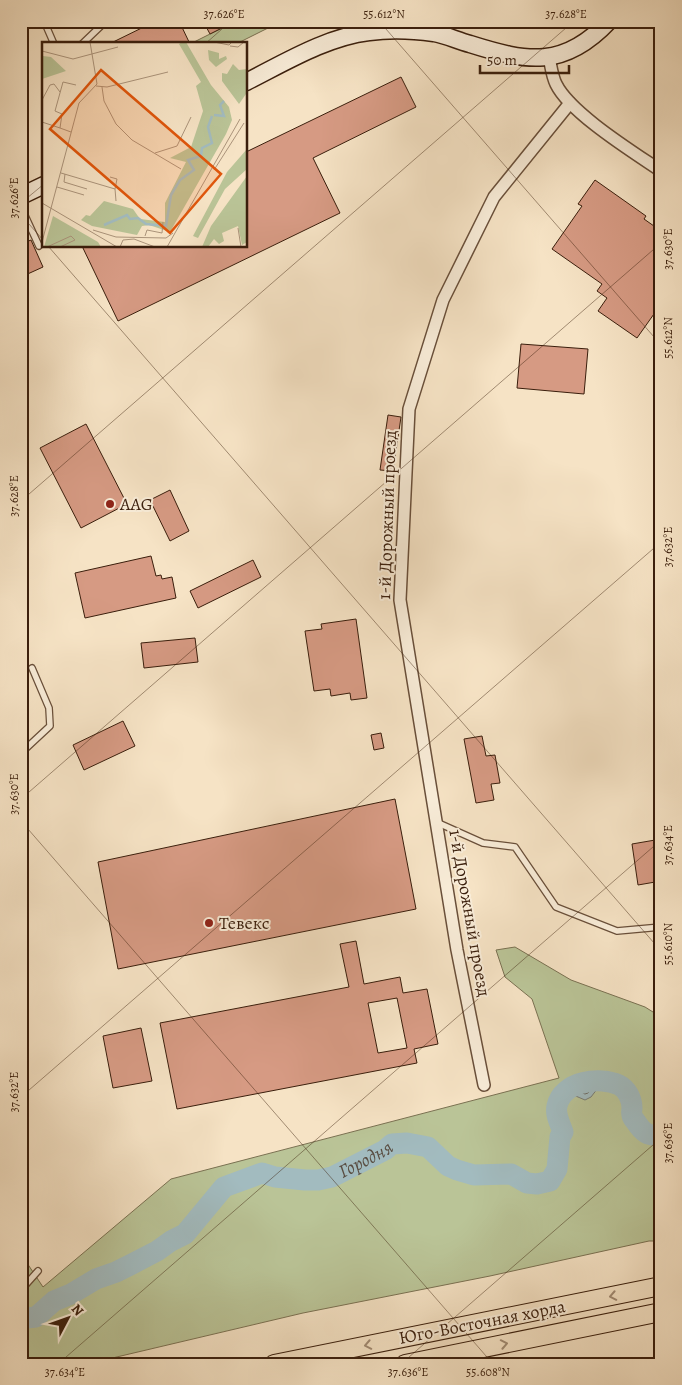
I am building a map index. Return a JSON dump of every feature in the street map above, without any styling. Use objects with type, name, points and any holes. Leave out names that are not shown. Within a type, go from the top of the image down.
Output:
[{"type":"main road","points":[[248,81],[331,42],[369,32],[404,30],[435,34],[507,55],[528,58],[549,57],[567,53],[587,42],[609,21]]},
{"type":"main road","points":[[21,196],[42,186]]},
{"type":"main road","name":"Юго-Восточная хорда","points":[[274,1364],[661,1286]]},
{"type":"main road","name":"Юго-Восточная хорда","points":[[405,1364],[661,1312]]},
{"type":"street","points":[[549,57],[555,84],[570,104],[605,132],[661,171]]},
{"type":"street","name":"1-й Дорожный проезд","points":[[484,1085],[456,950],[400,600],[409,409],[443,300],[494,197],[570,104]]},
{"type":"lane","points":[[44,21],[53,42]]},
{"type":"lane","points":[[84,42],[108,21]]},
{"type":"lane","points":[[21,207],[39,246]]},
{"type":"lane","points":[[21,753],[50,726],[49,708],[32,668]]},
{"type":"lane","points":[[436,822],[483,843],[515,847],[556,907],[617,931],[661,926]]},
{"type":"lane","points":[[21,1290],[38,1271]]},
{"type":"green space","points":[[236,21],[282,21],[240,42],[194,42]]},
{"type":"green space","points":[[515,947],[571,980],[645,1007],[661,1017],[661,1241],[649,1241],[490,1276],[303,1313],[87,1364],[21,1364],[21,1254],[43,1287],[171,1179],[559,1078],[532,999],[505,977],[496,950]]},
{"type":"water","points":[[584,1074],[597,1075],[601,1084],[591,1097],[585,1100],[571,1094],[574,1079]]},
{"type":"building","points":[[156,21],[179,21],[189,42],[113,42]]},
{"type":"building","points":[[203,21],[236,21],[210,34]]},
{"type":"building","points":[[401,77],[416,107],[313,158],[340,213],[118,321],[83,248],[248,248],[248,151]]},
{"type":"building","points":[[595,180],[646,216],[644,219],[661,231],[661,304],[637,338],[598,311],[607,298],[597,291],[602,284],[552,249],[582,206],[578,204]]},
{"type":"building","points":[[31,240],[43,267],[21,277],[21,244]]},
{"type":"building","points":[[521,344],[588,349],[584,394],[517,388]]},
{"type":"building","points":[[388,415],[401,417],[393,471],[380,470]]},
{"type":"building","points":[[86,424],[127,504],[81,528],[40,448]]},
{"type":"building","points":[[170,490],[189,531],[170,541],[150,500]]},
{"type":"building","points":[[151,556],[156,576],[161,575],[162,579],[172,577],[176,598],[85,618],[75,573]]},
{"type":"building","points":[[253,560],[261,577],[198,608],[190,591]]},
{"type":"building","points":[[356,619],[367,698],[351,700],[350,693],[331,696],[330,689],[314,691],[305,631],[322,629],[321,624]]},
{"type":"building","points":[[195,638],[198,662],[144,668],[141,643]]},
{"type":"building","points":[[123,721],[135,746],[84,770],[73,745]]},
{"type":"building","points":[[381,733],[384,748],[374,750],[371,735]]},
{"type":"building","points":[[482,736],[486,756],[495,755],[500,783],[491,784],[494,800],[476,803],[464,739]]},
{"type":"building","points":[[395,799],[416,909],[118,969],[98,862]]},
{"type":"building","points":[[661,839],[661,881],[638,885],[632,844]]},
{"type":"building","points":[[356,941],[364,984],[400,977],[403,993],[427,989],[438,1044],[414,1049],[417,1063],[177,1109],[160,1023],[349,987],[340,944]],"holes":[[[397,998],[407,1048],[378,1053],[368,1003]]]},
{"type":"building","points":[[141,1028],[152,1081],[113,1088],[103,1036]]},
{"type":"waterway","name":"Городня","points":[[21,1315],[27,1318],[36,1317],[54,1301],[157,1251],[185,1234],[224,1187],[262,1173],[275,1177],[318,1180],[332,1177],[385,1150],[392,1144],[407,1143],[428,1147],[448,1166],[474,1175],[511,1174],[527,1183],[537,1184],[550,1181],[557,1169],[560,1137],[563,1132],[557,1113],[560,1098],[574,1086],[592,1081],[611,1082],[622,1087],[630,1098],[632,1116],[641,1128],[646,1133],[652,1135],[661,1134]]},
{"type":"place","name":"AAG","points":[[110,504]]},
{"type":"place","name":"Тевекс","points":[[209,923]]}]
